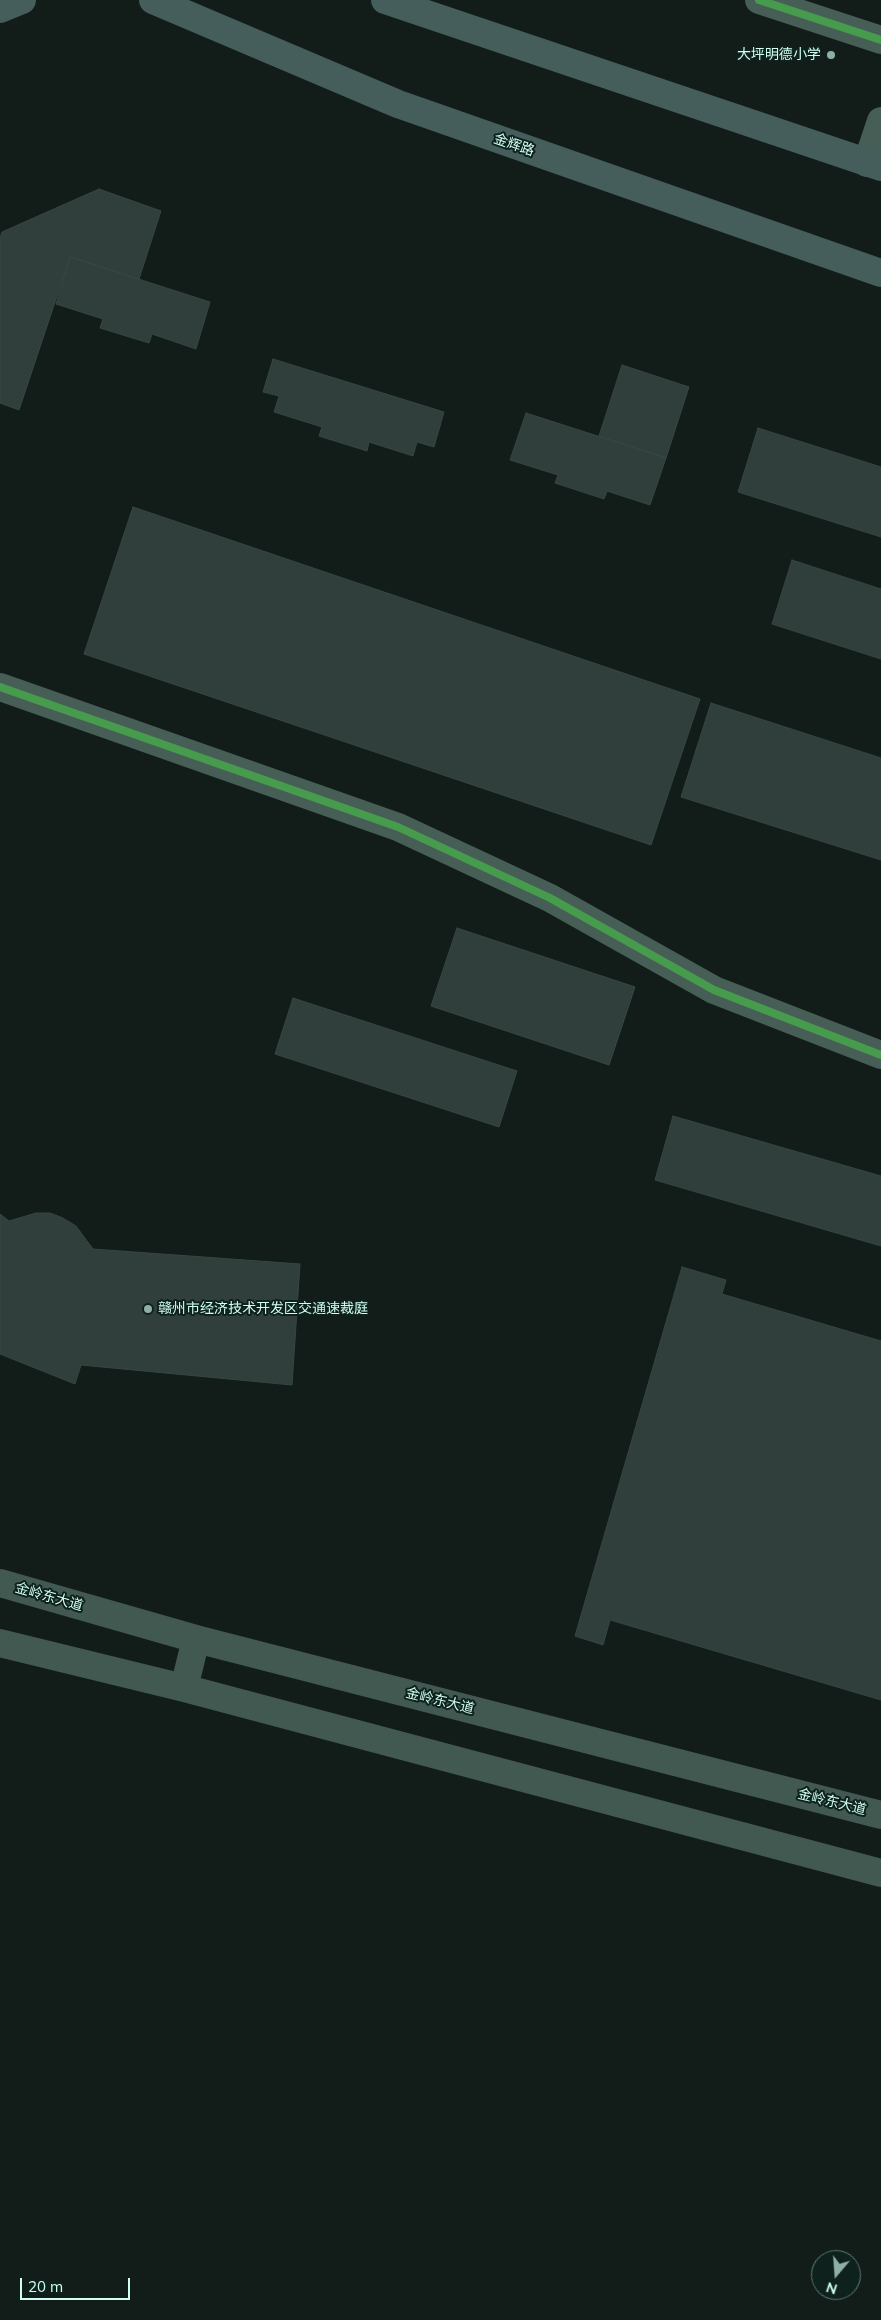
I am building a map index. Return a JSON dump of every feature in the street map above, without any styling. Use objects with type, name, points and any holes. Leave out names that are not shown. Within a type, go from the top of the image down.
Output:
[{"type":"main road","points":[[0,9],[22,0]]},
{"type":"main road","name":"金辉路","points":[[153,0],[398,104],[881,273]]},
{"type":"main road","points":[[385,0],[874,165]]},
{"type":"main road","name":"金岭东大道","points":[[0,1583],[196,1639],[881,1815]]},
{"type":"main road","points":[[184,1688],[196,1639]]},
{"type":"main road","points":[[0,1643],[184,1688],[881,1874]]},
{"type":"street","points":[[759,0],[881,40]]},
{"type":"street","points":[[874,165],[881,121]]},
{"type":"street","points":[[0,687],[398,827],[550,898],[714,990],[881,1055]]},
{"type":"building","points":[[99,189],[161,211],[139,279],[70,257],[19,410],[0,403],[0,238],[2,232]]},
{"type":"building","points":[[70,257],[210,302],[196,349],[152,334],[149,343],[100,328],[103,319],[56,304]]},
{"type":"building","points":[[273,359],[444,412],[434,447],[417,442],[413,456],[369,442],[367,451],[319,436],[322,427],[274,412],[279,396],[263,392]]},
{"type":"building","points":[[622,365],[689,387],[666,458],[599,436]]},
{"type":"building","points":[[526,413],[666,458],[650,505],[607,491],[604,499],[555,483],[558,475],[510,460]]},
{"type":"building","points":[[758,428],[881,467],[881,537],[738,492]]},
{"type":"building","points":[[133,507],[700,699],[651,845],[84,654]]},
{"type":"building","points":[[792,560],[881,589],[881,659],[772,624]]},
{"type":"building","points":[[711,703],[881,758],[881,860],[681,797]]},
{"type":"building","points":[[457,928],[635,987],[609,1065],[431,1006]]},
{"type":"building","points":[[293,998],[517,1071],[499,1127],[275,1054]]},
{"type":"building","points":[[673,1116],[881,1176],[881,1246],[655,1180]]},
{"type":"building","name":"赣州市经济技术开发区交通速裁庭","points":[[36,1213],[50,1213],[76,1226],[93,1249],[300,1264],[292,1385],[81,1365],[75,1384],[0,1354],[0,1214],[9,1221]]},
{"type":"building","points":[[682,1267],[726,1280],[722,1294],[881,1341],[881,1700],[610,1620],[603,1645],[575,1636]]},
{"type":"cycle path","points":[[759,0],[881,40]]},
{"type":"cycle path","points":[[0,687],[398,827],[550,898],[714,990],[881,1055]]},
{"type":"place","name":"大坪明德小学","points":[[831,55]]},
{"type":"place","name":"赣州市经济技术开发区交通速裁庭","points":[[148,1309]]}]
